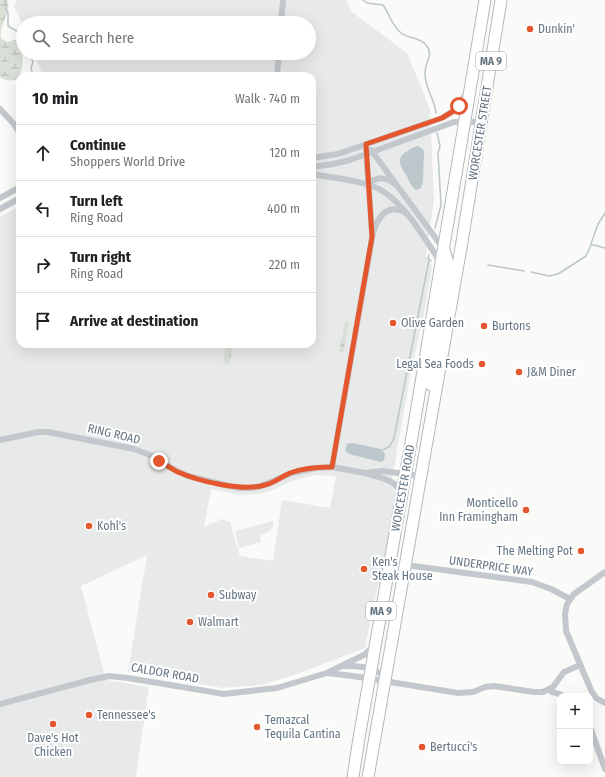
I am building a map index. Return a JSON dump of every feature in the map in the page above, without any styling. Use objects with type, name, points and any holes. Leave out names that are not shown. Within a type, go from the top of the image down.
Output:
[{"type":"highway","name":"WORCESTER STREET","points":[[452,198],[485,0]]},
{"type":"highway","name":"WORCESTER STREET","points":[[462,242],[501,0]]},
{"type":"highway","name":"WORCESTER ROAD","points":[[353,777],[452,198]]},
{"type":"highway","name":"WORCESTER ROAD","points":[[368,777],[462,242]]},
{"type":"highway","points":[[432,416],[433,362],[448,273],[448,259],[443,248]]},
{"type":"street","points":[[282,16],[283,0]]},
{"type":"street","points":[[277,72],[278,60]]},
{"type":"street","points":[[316,158],[332,156],[450,114],[457,108],[464,98],[473,76]]},
{"type":"street","points":[[0,109],[16,127]]},
{"type":"street","points":[[316,166],[339,163],[451,123],[466,121],[482,122]]},
{"type":"street","points":[[366,144],[373,151],[443,248]]},
{"type":"street","points":[[366,144],[372,237]]},
{"type":"street","points":[[316,175],[368,184],[379,188],[389,195],[406,213],[437,257],[439,270]]},
{"type":"street","points":[[368,184],[376,179],[382,178],[391,181],[399,187]]},
{"type":"street","points":[[0,198],[16,189]]},
{"type":"street","points":[[0,209],[16,200]]},
{"type":"street","points":[[332,467],[372,237],[379,220],[385,212],[396,209],[406,213]]},
{"type":"street","name":"RING ROAD","points":[[0,440],[38,432],[48,432],[114,445],[146,453],[188,476],[242,488],[252,488],[265,485],[289,474],[312,468],[332,467],[365,473],[382,471],[421,476]]},
{"type":"street","points":[[365,473],[393,482],[399,488],[401,500]]},
{"type":"street","name":"UNDERPRICE WAY","points":[[406,565],[532,582],[551,589],[570,599]]},
{"type":"street","points":[[605,572],[578,590],[570,599],[565,614],[564,626],[567,637],[594,695],[600,701],[605,703]]},
{"type":"street","points":[[341,666],[368,652],[376,642]]},
{"type":"street","points":[[370,673],[380,673],[385,682],[464,694],[490,686],[542,692],[550,690],[564,672],[580,665]]},
{"type":"street","name":"CALDOR ROAD","points":[[0,704],[109,676],[224,694],[272,689],[327,673],[341,666],[353,666],[370,673],[385,682]]},
{"type":"street","name":"CALDOR ROAD","points":[[327,673],[370,673]]},
{"type":"street","points":[[550,690],[557,694]]},
{"type":"street","points":[[591,729],[605,769]]},
{"type":"shaded area","points":[[17,0],[346,0],[352,12],[407,53],[430,109],[434,199],[426,256],[432,267],[425,309],[411,371],[391,485],[396,494],[380,583],[378,585],[365,648],[294,675],[261,685],[222,688],[128,672],[147,555],[81,586],[106,680],[149,687],[136,777],[0,777],[0,217],[16,208],[16,348],[316,348],[316,72],[41,72],[37,60],[316,60],[316,16],[18,16],[14,6]],"holes":[[[316,475],[336,476],[330,508],[282,500],[273,561],[240,556],[230,522],[222,519],[204,527],[211,489],[240,495],[259,494],[295,480]]]},
{"type":"shaded area","points":[[418,146],[423,149],[424,152],[423,182],[421,188],[416,190],[410,184],[401,166],[400,160],[406,152]]},
{"type":"shaded area","points":[[352,443],[381,449],[385,454],[384,460],[381,462],[349,454],[345,451],[347,444]]},
{"type":"shaded area","points":[[273,521],[273,526],[270,531],[260,536],[261,542],[239,548],[235,531]]},
{"type":"green space","points":[[0,0],[8,0],[8,10],[2,27],[1,38],[7,42],[16,40],[16,60],[22,60],[22,69],[21,72],[16,72],[16,79],[14,80],[7,80],[0,77]]},
{"type":"green space","points":[[345,321],[349,322],[344,352],[339,352]]},
{"type":"green space","points":[[225,348],[232,348],[230,364],[223,363]]},
{"type":"waterway","points":[[5,0],[8,13],[8,26],[16,31]]},
{"type":"waterway","points":[[363,0],[367,3],[383,5],[393,23],[401,33],[424,42],[426,45],[430,52],[425,70],[425,79],[436,113]]},
{"type":"waterway","points":[[32,60],[32,72]]},
{"type":"waterway","points":[[435,228],[441,205],[438,153],[440,146],[437,133]]},
{"type":"waterway","points":[[591,244],[598,224],[605,213]]},
{"type":"waterway","points":[[531,272],[549,276],[558,274],[586,256],[591,245],[605,248]]},
{"type":"waterway","points":[[429,255],[428,258],[431,261]]},
{"type":"waterway","points":[[383,450],[390,446],[394,438],[429,260]]},
{"type":"waterway","points":[[488,265],[524,271]]},
{"type":"place","name":"Dunkin'","points":[[530,29]]},
{"type":"place","name":"Olive Garden","points":[[393,323]]},
{"type":"place","name":"Burtons","points":[[484,326]]},
{"type":"place","name":"Legal Sea Foods","points":[[482,364]]},
{"type":"place","name":"J&M Diner","points":[[519,372]]},
{"type":"place","name":"Monticello Inn Framingham","points":[[526,510]]},
{"type":"place","name":"Kohl's","points":[[89,526]]},
{"type":"place","name":"The Melting Pot","points":[[581,551]]},
{"type":"place","name":"Ken's Steak House","points":[[364,569]]},
{"type":"place","name":"Subway","points":[[211,595]]},
{"type":"place","name":"Walmart","points":[[190,622]]},
{"type":"place","name":"Tennessee's","points":[[89,715]]},
{"type":"place","name":"Dave's Hot Chicken","points":[[53,724]]},
{"type":"place","name":"Temazcal Tequila Cantina","points":[[257,727]]},
{"type":"place","name":"Bertucci's","points":[[422,747]]},
{"type":"route","points":[[159,461],[188,476],[238,488],[255,488],[305,469],[332,467],[372,237],[366,144],[442,118],[459,106]]}]
